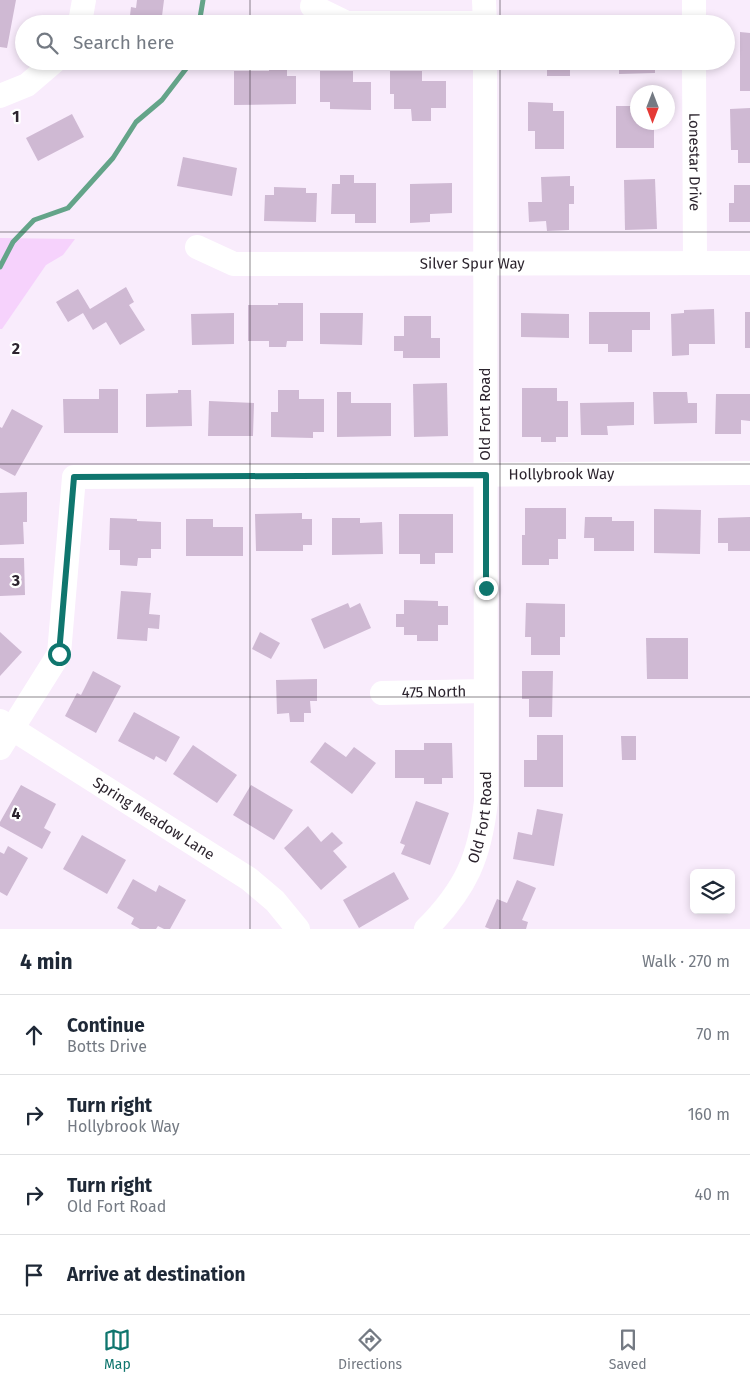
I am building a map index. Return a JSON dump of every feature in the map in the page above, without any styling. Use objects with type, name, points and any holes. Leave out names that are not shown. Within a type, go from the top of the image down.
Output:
[{"type":"street","points":[[81,15],[84,0]]},
{"type":"street","points":[[694,0],[694,15]]},
{"type":"street","points":[[312,6],[331,15]]},
{"type":"street","points":[[0,96],[27,86],[45,70]]},
{"type":"street","name":"Old Fort Road","points":[[426,929],[445,910],[462,886],[475,860],[483,831],[486,801],[485,70]]},
{"type":"street","name":"Lonestar Drive","points":[[694,70],[695,263]]},
{"type":"street","name":"Silver Spur Way","points":[[197,247],[234,264],[750,263]]},
{"type":"street","name":"Hollybrook Way","points":[[4,732],[59,654],[74,477],[750,474]]},
{"type":"street","name":"475 North","points":[[382,693],[486,691]]},
{"type":"street","name":"Spring Meadow Lane","points":[[4,732],[249,879],[276,901],[298,929]]},
{"type":"shaded area","points":[[0,238],[75,239],[63,255],[46,265],[2,329],[0,329]]},
{"type":"building","points":[[0,0],[16,0],[7,48],[0,47]]},
{"type":"building","points":[[137,0],[164,0],[162,15],[130,15],[131,7],[136,8]]},
{"type":"building","points":[[740,32],[750,33],[750,91],[740,91]]},
{"type":"building","points":[[287,70],[287,76],[296,76],[296,104],[234,105],[234,71]]},
{"type":"building","points":[[547,70],[570,70],[570,76],[547,76]]},
{"type":"building","points":[[619,70],[655,70],[655,73],[619,74]]},
{"type":"building","points":[[320,71],[353,71],[353,82],[371,82],[371,110],[330,109],[330,102],[320,102]]},
{"type":"building","points":[[390,71],[422,71],[422,81],[446,81],[446,108],[431,108],[431,121],[412,121],[411,109],[394,109],[394,94],[390,94]]},
{"type":"building","points":[[528,102],[553,103],[553,111],[564,111],[564,149],[535,149],[535,131],[528,131]]},
{"type":"building","points":[[616,106],[630,106],[630,130],[654,130],[654,148],[616,148]]},
{"type":"building","points":[[750,108],[750,163],[738,163],[738,150],[731,150],[730,109]]},
{"type":"building","points":[[72,114],[84,137],[38,161],[26,138]]},
{"type":"building","points":[[183,157],[237,168],[232,196],[177,186]]},
{"type":"building","points":[[340,175],[354,175],[354,183],[376,183],[376,223],[355,223],[355,214],[331,214],[332,184],[340,184]]},
{"type":"building","points":[[570,176],[570,186],[574,186],[574,204],[569,204],[569,230],[547,231],[546,221],[529,222],[528,202],[542,202],[541,177]]},
{"type":"building","points":[[655,179],[657,229],[625,230],[624,180]]},
{"type":"building","points":[[452,183],[452,213],[430,214],[430,222],[410,223],[410,184]]},
{"type":"building","points":[[734,185],[750,185],[750,222],[729,222],[729,203],[734,203]]},
{"type":"building","points":[[274,187],[306,188],[306,193],[317,193],[316,222],[264,221],[265,195],[274,195]]},
{"type":"building","points":[[126,287],[134,302],[129,305],[145,330],[120,345],[106,322],[93,330],[83,313],[68,322],[56,302],[78,289],[90,309]]},
{"type":"building","points":[[278,303],[303,303],[303,341],[287,341],[286,347],[269,347],[269,341],[248,341],[248,305],[278,305]]},
{"type":"building","points":[[714,309],[715,344],[689,344],[689,355],[672,356],[671,314],[684,313],[684,310]]},
{"type":"building","points":[[589,312],[650,312],[650,330],[632,330],[632,352],[608,352],[608,344],[589,344]]},
{"type":"building","points":[[745,312],[750,312],[750,348],[745,348]]},
{"type":"building","points":[[234,313],[234,344],[192,345],[191,314]]},
{"type":"building","points":[[320,313],[363,313],[362,345],[320,344]]},
{"type":"building","points":[[521,313],[569,314],[569,338],[521,337]]},
{"type":"building","points":[[404,316],[431,316],[431,338],[440,338],[440,358],[403,358],[403,351],[394,351],[394,336],[404,336]]},
{"type":"building","points":[[447,383],[448,436],[414,437],[413,384]]},
{"type":"building","points":[[522,388],[557,388],[557,401],[568,401],[568,437],[556,437],[556,442],[541,442],[541,437],[522,437]]},
{"type":"building","points":[[99,389],[118,389],[118,433],[64,433],[63,399],[99,399]]},
{"type":"building","points":[[178,390],[191,390],[192,426],[146,427],[146,394],[178,393]]},
{"type":"building","points":[[278,390],[299,390],[299,399],[324,399],[324,432],[313,432],[313,438],[271,437],[271,412],[278,412]]},
{"type":"building","points":[[337,392],[351,392],[351,403],[391,403],[391,436],[337,437]]},
{"type":"building","points":[[653,392],[687,392],[688,403],[697,403],[697,423],[654,424]]},
{"type":"building","points":[[716,394],[750,394],[750,421],[741,420],[741,434],[715,434]]},
{"type":"building","points":[[209,401],[254,403],[253,436],[208,436]]},
{"type":"building","points":[[634,402],[634,425],[607,426],[608,435],[581,435],[580,403]]},
{"type":"building","points":[[12,409],[43,426],[15,476],[0,468],[0,427],[2,428]]},
{"type":"building","points":[[27,492],[27,522],[23,522],[24,544],[0,545],[0,493]]},
{"type":"building","points":[[525,508],[566,508],[566,539],[558,539],[558,559],[549,559],[549,565],[522,565],[522,535],[525,535]]},
{"type":"building","points":[[654,509],[701,510],[700,554],[654,553]]},
{"type":"building","points":[[302,513],[302,519],[312,519],[312,545],[303,545],[303,551],[256,551],[255,514]]},
{"type":"building","points":[[399,514],[453,514],[453,553],[435,553],[435,564],[420,564],[420,554],[399,554]]},
{"type":"building","points":[[585,517],[612,517],[612,521],[634,521],[634,551],[594,551],[594,538],[584,538]]},
{"type":"building","points":[[750,517],[750,551],[728,551],[728,543],[718,543],[718,518]]},
{"type":"building","points":[[110,518],[161,522],[161,549],[151,549],[151,558],[138,558],[137,566],[120,565],[120,550],[109,550]]},
{"type":"building","points":[[332,518],[360,518],[360,523],[382,522],[383,554],[332,555]]},
{"type":"building","points":[[186,519],[213,519],[213,527],[243,527],[243,556],[186,556]]},
{"type":"building","points":[[0,558],[24,558],[25,595],[0,596]]},
{"type":"building","points":[[121,591],[151,593],[149,614],[160,615],[159,629],[148,628],[147,641],[117,639]]},
{"type":"building","points":[[404,600],[438,601],[438,606],[448,606],[448,625],[438,625],[438,641],[417,641],[417,635],[404,635],[404,627],[396,627],[396,614],[404,614]]},
{"type":"building","points":[[348,603],[350,608],[360,603],[371,628],[324,649],[311,619]]},
{"type":"building","points":[[526,603],[565,604],[565,637],[560,637],[560,655],[531,655],[531,637],[525,637]]},
{"type":"building","points":[[0,632],[22,652],[0,676]]},
{"type":"building","points":[[260,632],[280,643],[271,659],[252,649]]},
{"type":"building","points":[[646,638],[688,638],[688,679],[647,679]]},
{"type":"building","points":[[93,671],[121,686],[96,733],[65,716],[77,693],[81,695]]},
{"type":"building","points":[[522,671],[553,671],[552,717],[529,717],[529,699],[522,699]]},
{"type":"building","points":[[317,679],[317,701],[310,701],[311,713],[304,713],[304,722],[290,722],[289,713],[277,714],[276,680]]},
{"type":"building","points":[[134,712],[180,737],[166,762],[156,756],[154,760],[118,741]]},
{"type":"building","points":[[537,735],[563,735],[563,787],[524,787],[524,760],[537,760]]},
{"type":"building","points":[[621,736],[636,736],[636,760],[622,760]]},
{"type":"building","points":[[325,742],[346,757],[354,747],[376,763],[352,794],[310,762]]},
{"type":"building","points":[[424,743],[452,743],[453,778],[442,778],[442,784],[424,784],[424,778],[395,778],[395,750],[424,750]]},
{"type":"building","points":[[193,745],[237,775],[217,803],[173,774]]},
{"type":"building","points":[[21,785],[56,804],[44,828],[51,832],[42,849],[0,826],[0,822]]},
{"type":"building","points":[[251,785],[293,810],[274,840],[233,815]]},
{"type":"building","points":[[416,801],[449,813],[430,865],[401,854],[405,845],[400,843]]},
{"type":"building","points":[[537,809],[563,814],[554,866],[513,859],[518,832],[532,835]]},
{"type":"building","points":[[308,826],[321,842],[332,832],[343,843],[333,851],[347,867],[321,890],[284,848]]},
{"type":"building","points":[[82,835],[126,860],[107,894],[63,869]]},
{"type":"building","points":[[8,846],[28,858],[7,896],[0,892],[0,852],[4,854]]},
{"type":"building","points":[[394,872],[409,899],[359,928],[343,900]]},
{"type":"building","points":[[133,879],[156,892],[159,885],[186,900],[170,929],[158,926],[156,929],[140,929],[131,924],[134,918],[117,908]]},
{"type":"building","points":[[517,880],[536,888],[522,920],[528,922],[526,929],[490,929],[485,927],[497,899],[507,903]]},
{"type":"waterway","points":[[200,15],[203,0]]},
{"type":"waterway","points":[[0,267],[13,242],[34,220],[68,208],[113,158],[136,122],[162,100],[185,70]]},
{"type":"route","points":[[59,654],[74,477],[486,475],[486,588]]}]
